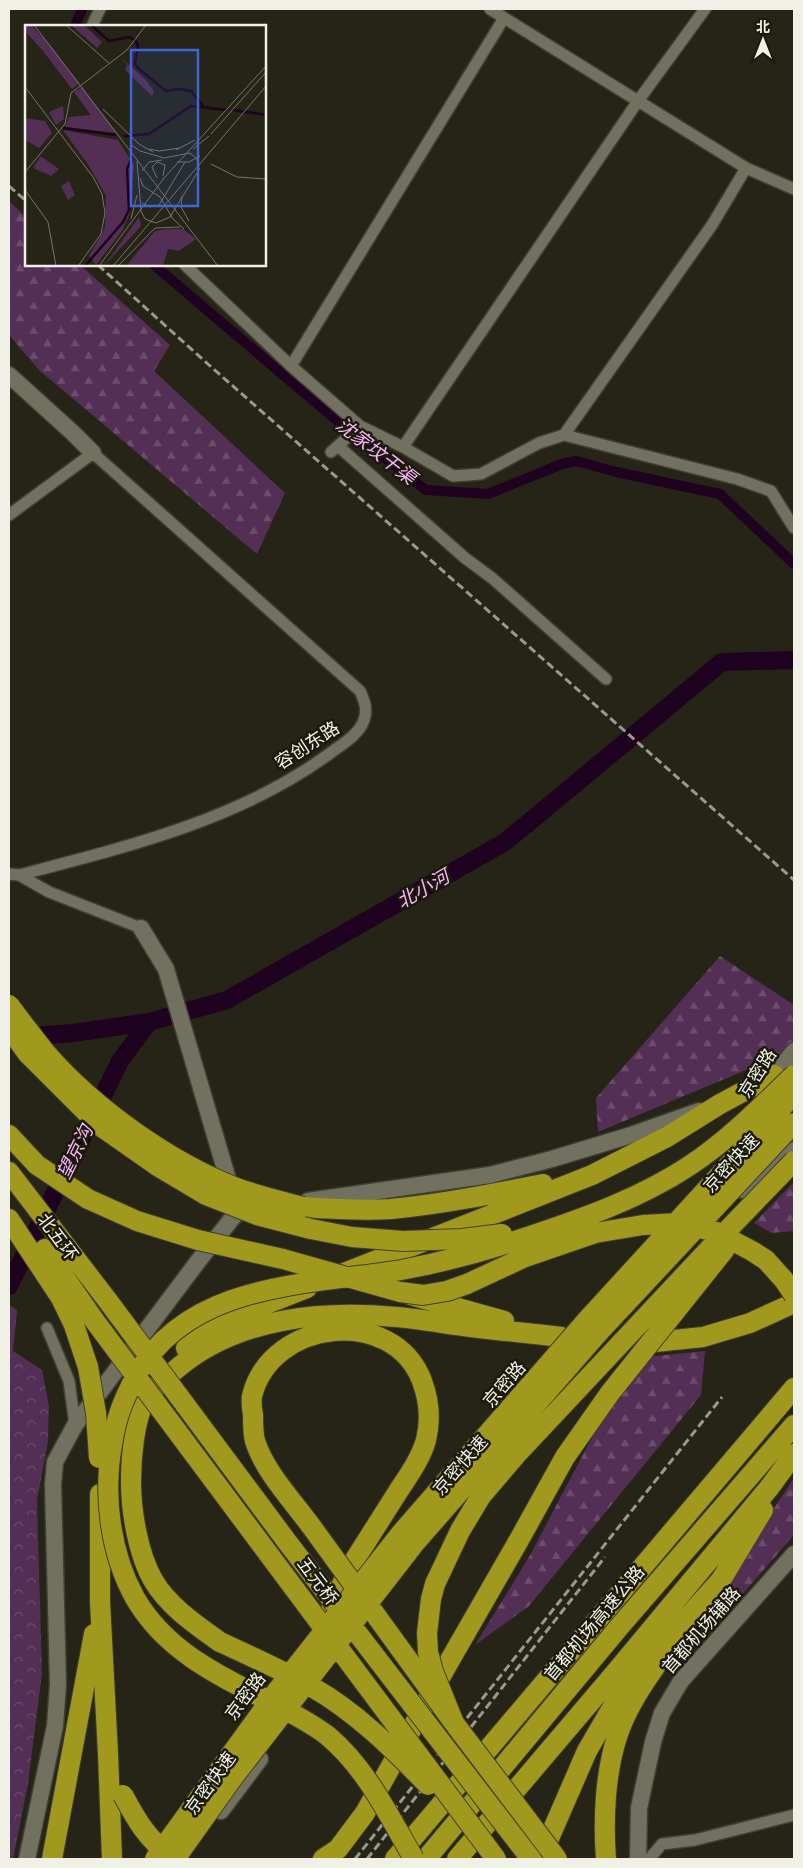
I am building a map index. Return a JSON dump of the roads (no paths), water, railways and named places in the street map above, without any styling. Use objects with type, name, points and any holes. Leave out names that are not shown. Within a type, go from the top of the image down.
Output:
[{"type":"highway","points":[[9,1005],[46,1053],[90,1097],[143,1138],[182,1162],[237,1188],[303,1207],[341,1210],[390,1209],[475,1198],[592,1175]]},
{"type":"highway","points":[[9,1028],[28,1054],[99,1125],[159,1167],[206,1195],[257,1215],[352,1237],[403,1241],[462,1239],[530,1230],[580,1218]]},
{"type":"highway","points":[[414,1859],[367,1778],[347,1754],[328,1736],[304,1719],[190,1658],[153,1623],[137,1601],[123,1574],[112,1532],[109,1478],[110,1454],[115,1423],[124,1398],[144,1364],[159,1344],[199,1313],[227,1301],[256,1292],[403,1269],[446,1260],[513,1242],[642,1193],[702,1157],[765,1103],[784,1075]]},
{"type":"highway","points":[[490,1851],[392,1747],[356,1717],[313,1688],[220,1642],[191,1621],[154,1582],[146,1566],[138,1533],[132,1501],[131,1482],[131,1458],[134,1435],[145,1399],[158,1376],[176,1355],[211,1329],[264,1304],[592,1175],[667,1137],[720,1104],[784,1075]]},
{"type":"highway","name":"京密快速","points":[[155,1859],[277,1690],[402,1532],[587,1320],[794,1094]]},
{"type":"highway","name":"京密快速","points":[[174,1859],[234,1776],[414,1544],[599,1332],[794,1123]]},
{"type":"highway","points":[[9,1135],[37,1165],[88,1199],[137,1221],[198,1240],[283,1259],[561,1337]]},
{"type":"highway","points":[[454,1723],[433,1671],[428,1652],[427,1633],[431,1599],[435,1584],[460,1531],[481,1496],[516,1455],[713,1245],[790,1166]]},
{"type":"highway","points":[[323,1859],[338,1849],[366,1813],[565,1456],[610,1393],[790,1166]]},
{"type":"highway","name":"北五环","points":[[9,1172],[14,1205],[94,1320]]},
{"type":"highway","points":[[14,1205],[38,1237],[61,1298],[74,1325],[88,1367],[96,1413],[99,1458],[100,1602],[112,1859]]},
{"type":"highway","points":[[400,1292],[423,1295],[447,1291],[467,1284],[525,1257],[595,1233],[643,1225],[679,1224],[716,1232],[752,1250],[766,1260],[784,1280],[794,1295]]},
{"type":"highway","name":"北五环","points":[[38,1237],[108,1302]]},
{"type":"highway","name":"五元桥","points":[[108,1302],[288,1543],[531,1859]]},
{"type":"highway","points":[[145,1399],[195,1354],[219,1341],[251,1328],[294,1319],[346,1314],[395,1317],[603,1343],[645,1343],[703,1337],[750,1323],[794,1303]]},
{"type":"highway","name":"五元桥","points":[[94,1320],[490,1851]]},
{"type":"highway","points":[[330,1612],[352,1563],[412,1471],[426,1442],[429,1419],[427,1395],[418,1371],[400,1350],[380,1338],[353,1330],[321,1333],[296,1341],[274,1357],[260,1377],[252,1397],[255,1440],[265,1463],[311,1526],[454,1723],[557,1859]]},
{"type":"highway","name":"首都机场高速公路","points":[[395,1859],[794,1388]]},
{"type":"highway","name":"首都机场高速公路","points":[[426,1859],[620,1626],[794,1425]]},
{"type":"highway","points":[[458,1859],[615,1673],[794,1454]]},
{"type":"highway","points":[[606,1859],[604,1836],[607,1788],[618,1734],[633,1702],[653,1670],[721,1580],[794,1460]]},
{"type":"highway","points":[[540,1859],[587,1751],[623,1689],[721,1580]]},
{"type":"highway","points":[[52,1859],[100,1602]]},
{"type":"highway","points":[[108,1754],[124,1795],[138,1823],[153,1842],[174,1859]]},
{"type":"street","points":[[92,25],[100,9]]},
{"type":"street","points":[[490,9],[746,168],[794,189]]},
{"type":"street","points":[[403,447],[638,101],[705,9]]},
{"type":"street","points":[[291,366],[504,18]]},
{"type":"street","points":[[564,435],[712,225],[746,168]]},
{"type":"street","points":[[186,266],[291,366],[360,426],[403,447],[454,476],[480,474],[539,444],[564,435],[737,479],[771,491],[794,528]]},
{"type":"street","points":[[9,375],[73,432],[93,453]]},
{"type":"street","points":[[9,384],[70,438],[93,453]]},
{"type":"street","points":[[360,426],[335,449],[465,558],[492,578],[606,679]]},
{"type":"street","points":[[9,515],[93,453]]},
{"type":"street","name":"容创东路","points":[[14,875],[164,835],[243,804],[310,768],[354,735],[364,720],[366,704],[360,691],[93,453]]},
{"type":"street","points":[[14,875],[49,892],[141,928],[166,970],[238,1212]]},
{"type":"street","name":"京密路","points":[[148,1859],[308,1646],[330,1612],[722,1166],[750,1122],[784,1075],[794,1051]]},
{"type":"street","points":[[27,1859],[55,1726],[58,1684],[53,1484],[55,1462],[75,1424],[199,1260],[238,1212],[490,1175],[552,1159],[631,1135],[720,1104]]},
{"type":"street","points":[[185,1859],[421,1546],[521,1430],[725,1206],[758,1176],[794,1150]]},
{"type":"street","points":[[47,1328],[69,1381],[75,1424]]},
{"type":"street","name":"首都机场辅路","points":[[638,1859],[639,1808],[652,1742],[662,1714],[681,1681],[794,1554]]},
{"type":"street","points":[[649,1859],[662,1844],[695,1840],[794,1815]]},
{"type":"waterway","name":"沈家坟干渠","points":[[75,25],[82,9]]},
{"type":"waterway","name":"沈家坟干渠","points":[[155,266],[342,425],[426,490],[488,494],[562,464],[576,461],[616,472],[720,494],[794,564]]},
{"type":"waterway","name":"北小河","points":[[22,1037],[73,1033],[149,1022],[227,1000],[505,842],[722,662],[794,660]]},
{"type":"waterway","name":"望京沟","points":[[9,1286],[120,1061],[149,1022]]},
{"type":"railway","points":[[9,186],[25,200]]},
{"type":"railway","points":[[99,266],[794,880]]},
{"type":"railway","points":[[355,1859],[722,1397]]},
{"type":"railway","points":[[367,1859],[605,1557]]}]
